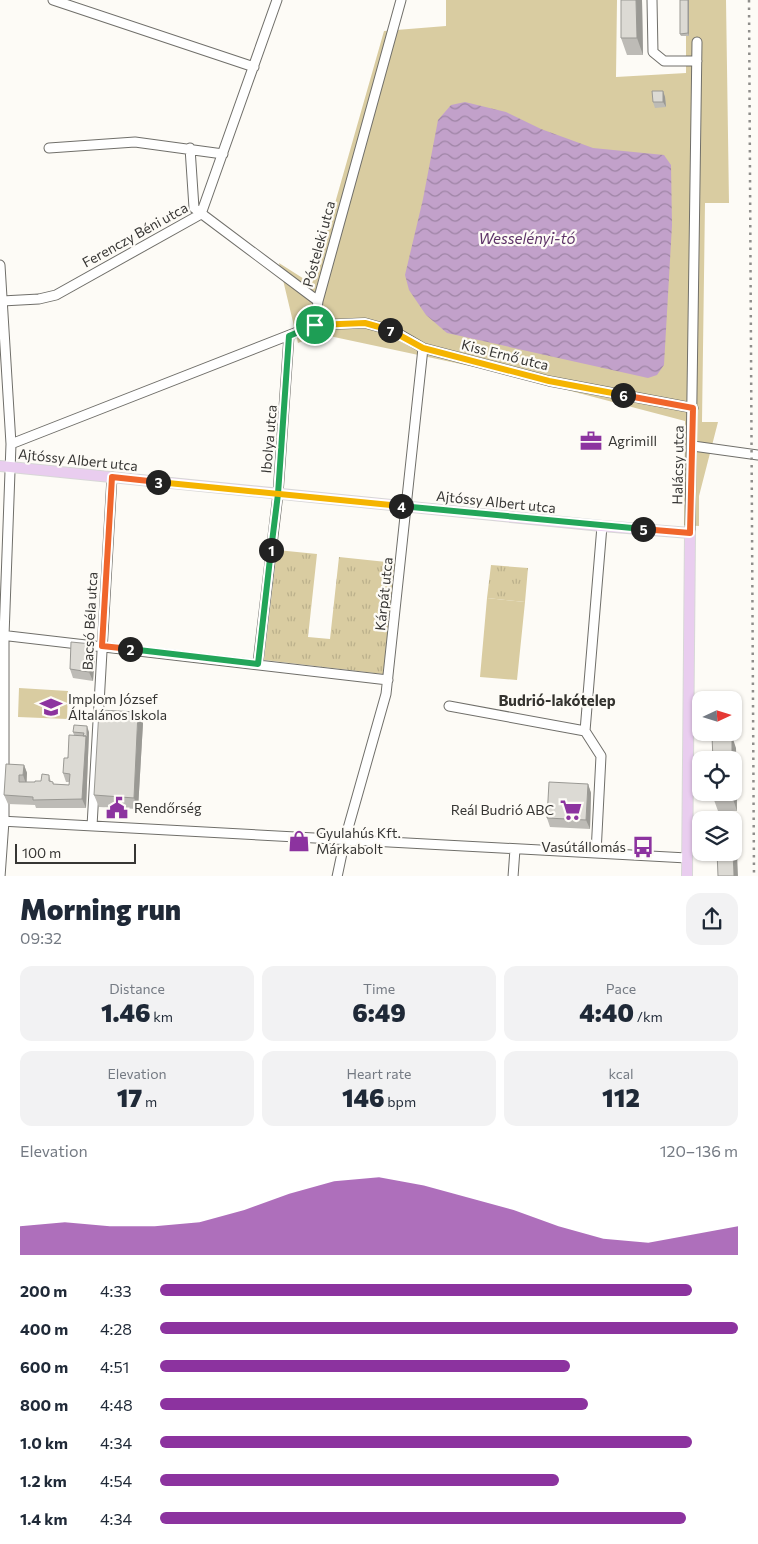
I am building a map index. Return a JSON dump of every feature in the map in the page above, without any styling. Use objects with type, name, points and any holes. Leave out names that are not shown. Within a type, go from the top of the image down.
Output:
[{"type":"main road","name":"Ajtóssy Albert utca","points":[[5,466],[407,507],[690,533]]},
{"type":"main road","name":"Halácsy utca","points":[[687,876],[690,533]]},
{"type":"street","points":[[53,0],[254,67]]},
{"type":"street","points":[[190,148],[194,208],[200,214],[277,0]]},
{"type":"street","name":"Pósteleki utca","points":[[315,325],[318,301],[401,0]]},
{"type":"street","points":[[652,0],[653,52],[664,61],[697,61]]},
{"type":"street","name":"Halácsy utca","points":[[690,533],[693,446],[698,42]]},
{"type":"street","points":[[49,148],[135,142],[223,154]]},
{"type":"street","name":"Ferenczy Béni utca","points":[[2,301],[39,299],[56,294],[200,214],[318,301]]},
{"type":"street","points":[[0,265],[11,444],[5,466],[0,876]]},
{"type":"street","name":"Kiss Ernő utca","points":[[315,325],[365,323],[394,331],[423,348],[549,381],[693,408]]},
{"type":"street","points":[[11,444],[315,325]]},
{"type":"street","name":"Ibolya utca","points":[[258,664],[278,494],[289,336]]},
{"type":"street","name":"Kárpát utca","points":[[337,876],[345,838],[386,694],[423,348]]},
{"type":"street","points":[[693,446],[758,455]]},
{"type":"street","name":"Bacsó Béla utca","points":[[92,826],[112,477]]},
{"type":"street","points":[[596,852],[601,756],[584,731],[602,526]]},
{"type":"street","points":[[2,635],[388,680]]},
{"type":"street","points":[[449,706],[584,731]]},
{"type":"street","points":[[2,821],[345,838],[687,858]]},
{"type":"street","points":[[513,876],[515,849]]},
{"type":"green space","points":[[446,0],[617,0],[616,77],[686,73],[686,0],[726,0],[729,203],[705,203],[702,422],[718,422],[699,496],[699,526],[684,525],[685,421],[498,372],[320,334],[298,343],[279,263],[312,284],[384,31],[446,26]]},
{"type":"green space","points":[[277,550],[317,554],[308,637],[330,639],[339,557],[396,563],[383,674],[264,660]]},
{"type":"green space","points":[[491,565],[528,568],[525,602],[487,598]]},
{"type":"green space","points":[[487,598],[525,602],[517,680],[480,677]]},
{"type":"green space","points":[[19,688],[68,691],[67,719],[18,717]]},
{"type":"water","name":"Wesselényi-tó","points":[[465,102],[506,112],[541,129],[593,148],[664,155],[671,165],[672,225],[664,365],[657,375],[648,378],[447,333],[426,315],[409,290],[405,275],[423,199],[438,120],[451,105]]},
{"type":"building","points":[[621,0],[636,0],[637,38],[621,38]]},
{"type":"building","points":[[680,0],[688,0],[688,33],[680,34]]},
{"type":"building","points":[[652,91],[663,91],[663,102],[653,102]]},
{"type":"building","points":[[71,642],[92,644],[89,672],[70,669]]},
{"type":"building","points":[[99,710],[138,712],[134,798],[94,795]]},
{"type":"building","points":[[74,725],[87,726],[87,739],[86,736],[83,736],[84,733],[73,732]]},
{"type":"building","points":[[69,735],[86,736],[82,799],[33,800],[33,797],[4,795],[6,764],[24,765],[23,775],[19,775],[19,782],[41,781],[42,774],[49,775],[49,781],[53,782],[53,784],[69,785],[70,774],[63,773],[64,758],[68,758]]},
{"type":"building","points":[[712,741],[732,741],[732,751],[713,751]]},
{"type":"building","name":"Reál Budrió ABC","points":[[549,782],[588,784],[586,820],[547,818]]},
{"type":"building","points":[[717,861],[733,861],[734,876],[718,876]]},
{"type":"railway","points":[[749,0],[754,876]]},
{"type":"place","name":"Agrimill","points":[[591,441]]},
{"type":"place","name":"Implom József Általános Iskola","points":[[51,707]]},
{"type":"place","name":"Rendőrség","points":[[117,808]]},
{"type":"place","name":"Reál Budrió ABC","points":[[571,810]]},
{"type":"place","name":"Gyulahús Kft. Márkabolt","points":[[299,841]]},
{"type":"place","name":"Vasútállomás","points":[[643,847]]},
{"type":"district","name":"Budrió-lakótelep","points":[[557,701]]},
{"type":"route","points":[[315,325],[289,336],[289,364],[278,494],[258,664],[102,646],[112,477],[278,494],[602,526],[690,533],[693,408],[549,381],[423,348],[394,331],[365,323],[315,325]]}]
